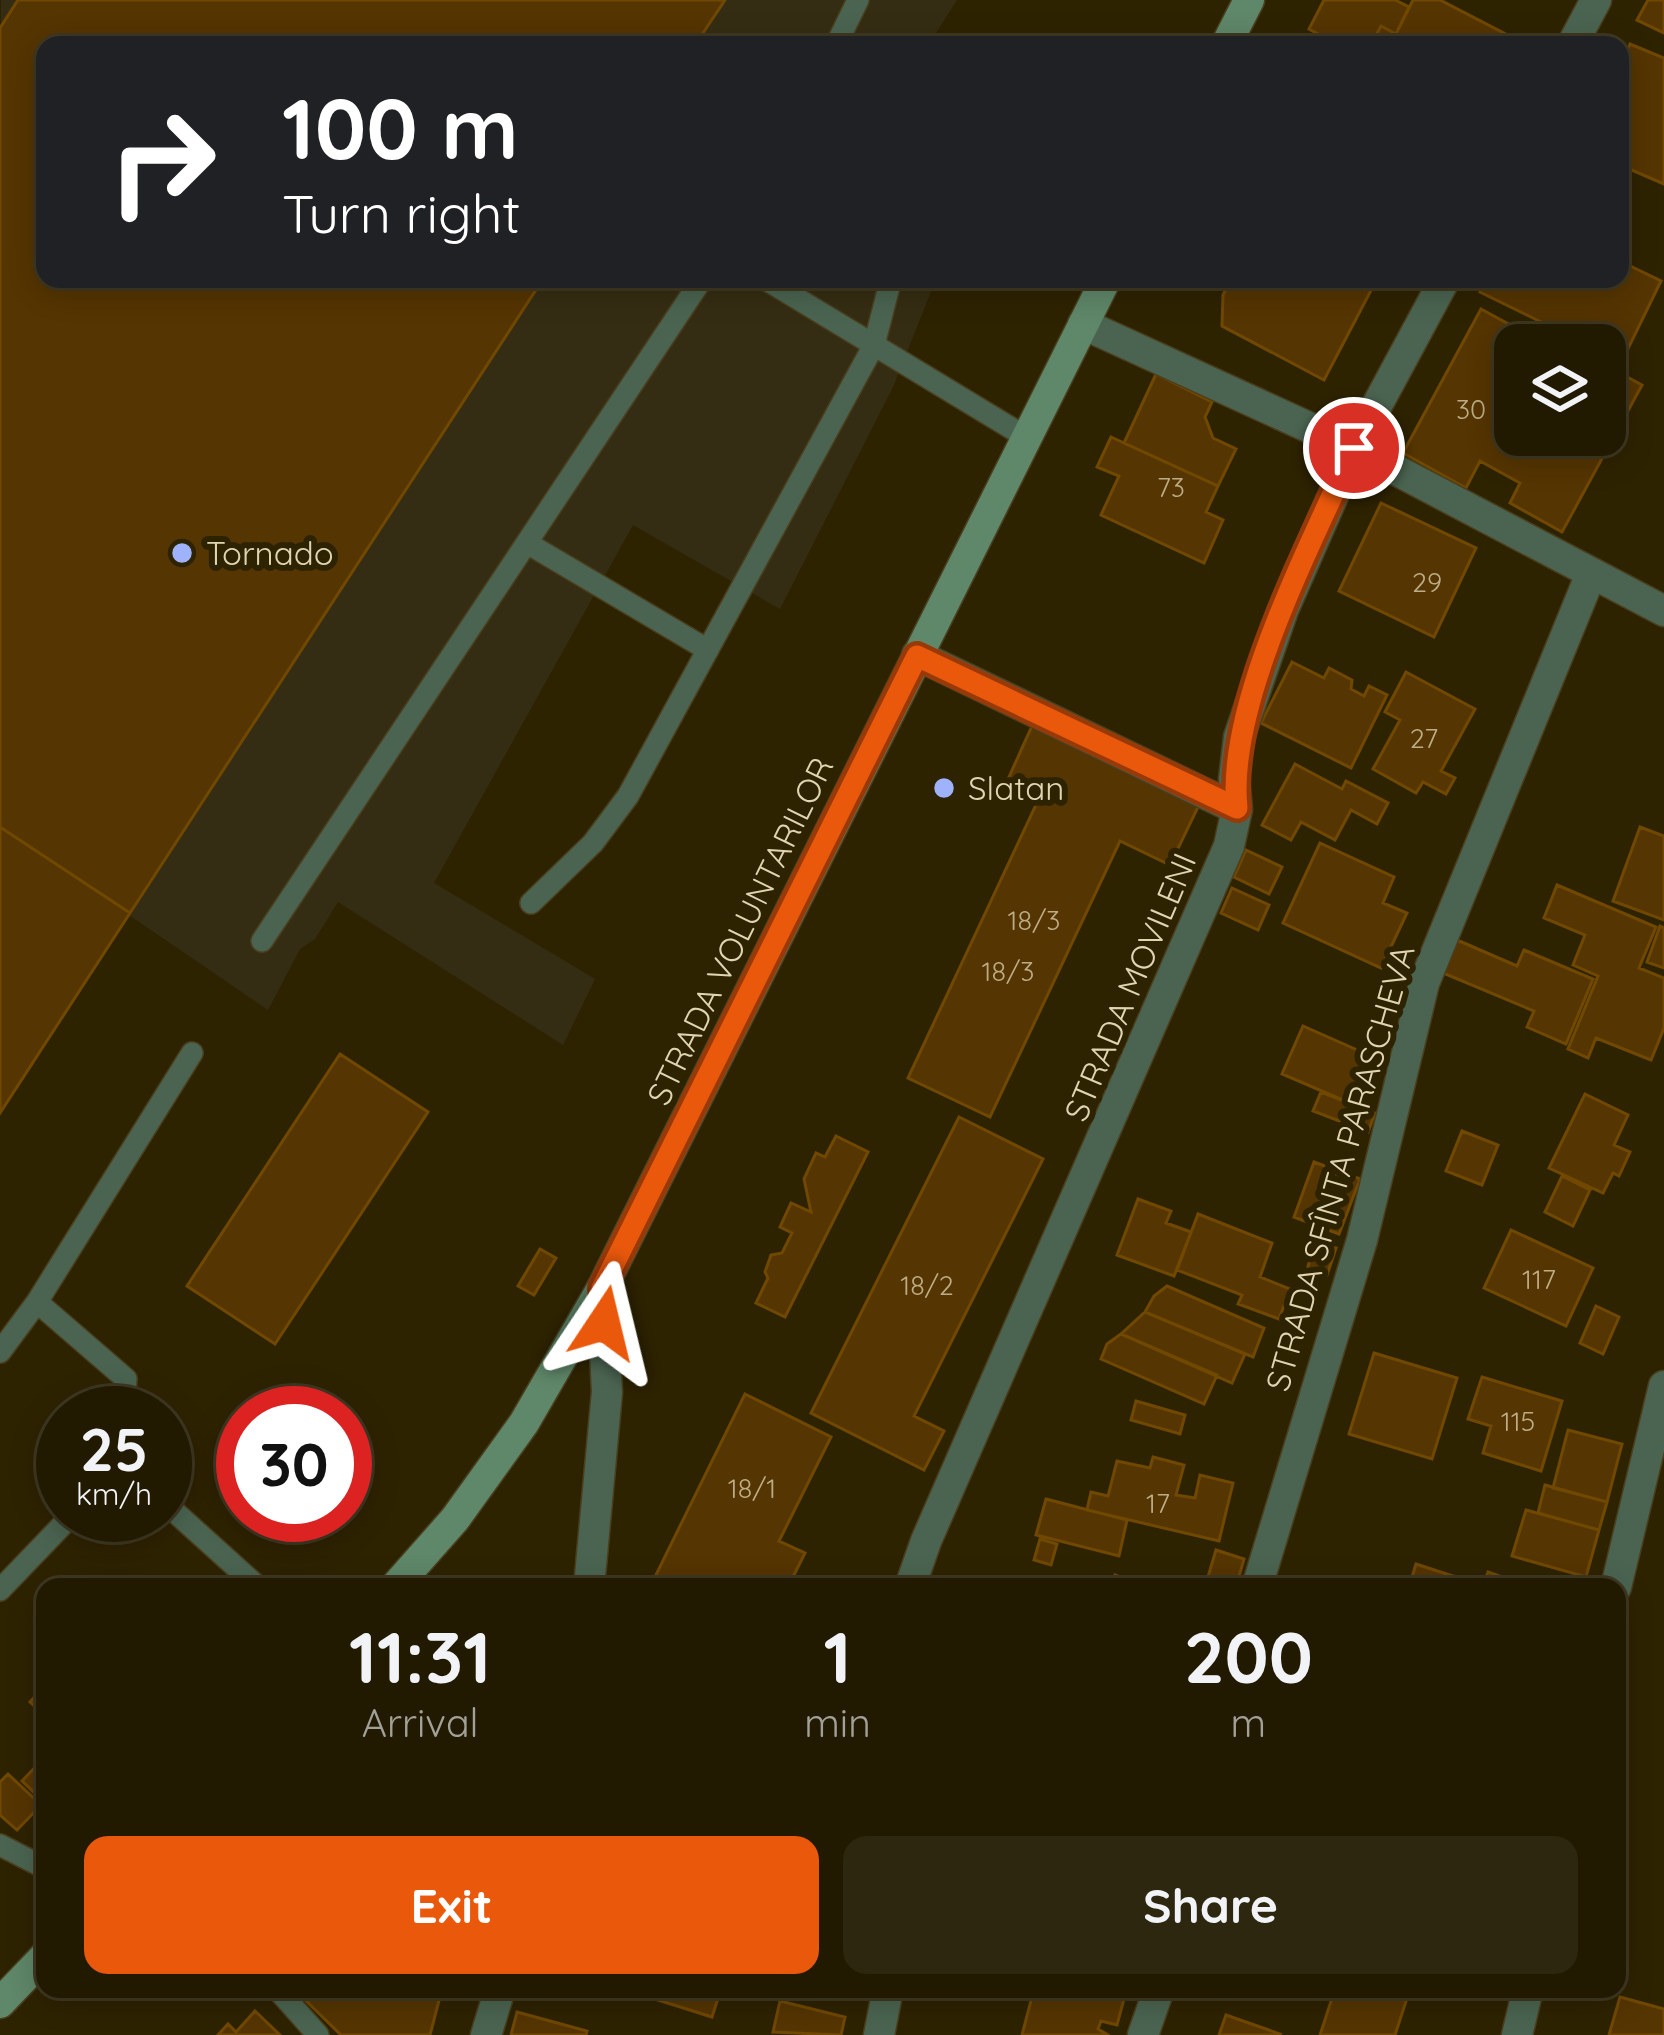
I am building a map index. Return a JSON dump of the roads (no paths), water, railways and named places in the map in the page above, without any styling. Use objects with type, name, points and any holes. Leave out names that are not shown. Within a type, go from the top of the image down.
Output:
[{"type":"main road","points":[[1231,36],[1249,0]]},
{"type":"main road","name":"STRADA VOLUNTARILOR","points":[[403,1578],[455,1519],[524,1423],[602,1288],[1102,288]]},
{"type":"main road","points":[[0,2003],[36,1965]]},
{"type":"street","points":[[1577,36],[1596,0]]},
{"type":"street","name":"STRADA MOVILENI","points":[[913,1578],[1221,867],[1237,808],[1234,779],[1239,737],[1283,610],[1354,448],[1440,288]]},
{"type":"street","points":[[1083,325],[1354,448],[1664,611]]},
{"type":"street","name":"STRADA SFÎNTA PARASCHEVA","points":[[1260,1578],[1362,1240],[1424,983],[1591,574]]},
{"type":"street","points":[[917,656],[1237,808]]},
{"type":"street","points":[[590,1578],[607,1392],[602,1288]]},
{"type":"street","points":[[1618,1578],[1664,1386]]},
{"type":"street","points":[[486,2035],[497,1998]]},
{"type":"street","points":[[879,2035],[886,1998]]},
{"type":"street","points":[[1143,2035],[1156,1998]]},
{"type":"street","points":[[1517,2035],[1526,1998]]},
{"type":"lane","points":[[840,36],[858,0]]},
{"type":"lane","points":[[262,940],[696,288]]},
{"type":"lane","points":[[779,288],[1029,439]]},
{"type":"lane","points":[[531,903],[593,844],[628,796],[874,345],[889,288]]},
{"type":"lane","points":[[527,543],[708,650]]},
{"type":"lane","points":[[0,1352],[37,1302],[191,1053]]},
{"type":"lane","points":[[37,1302],[127,1379],[126,1386]]},
{"type":"lane","points":[[192,1527],[248,1578]]},
{"type":"lane","points":[[0,1590],[46,1542]]},
{"type":"lane","points":[[1,1847],[36,1864]]},
{"type":"lane","points":[[285,1998],[318,2035]]},
{"type":"place","name":"Tornado","points":[[182,553]]},
{"type":"place","name":"Slatan","points":[[944,788]]}]
